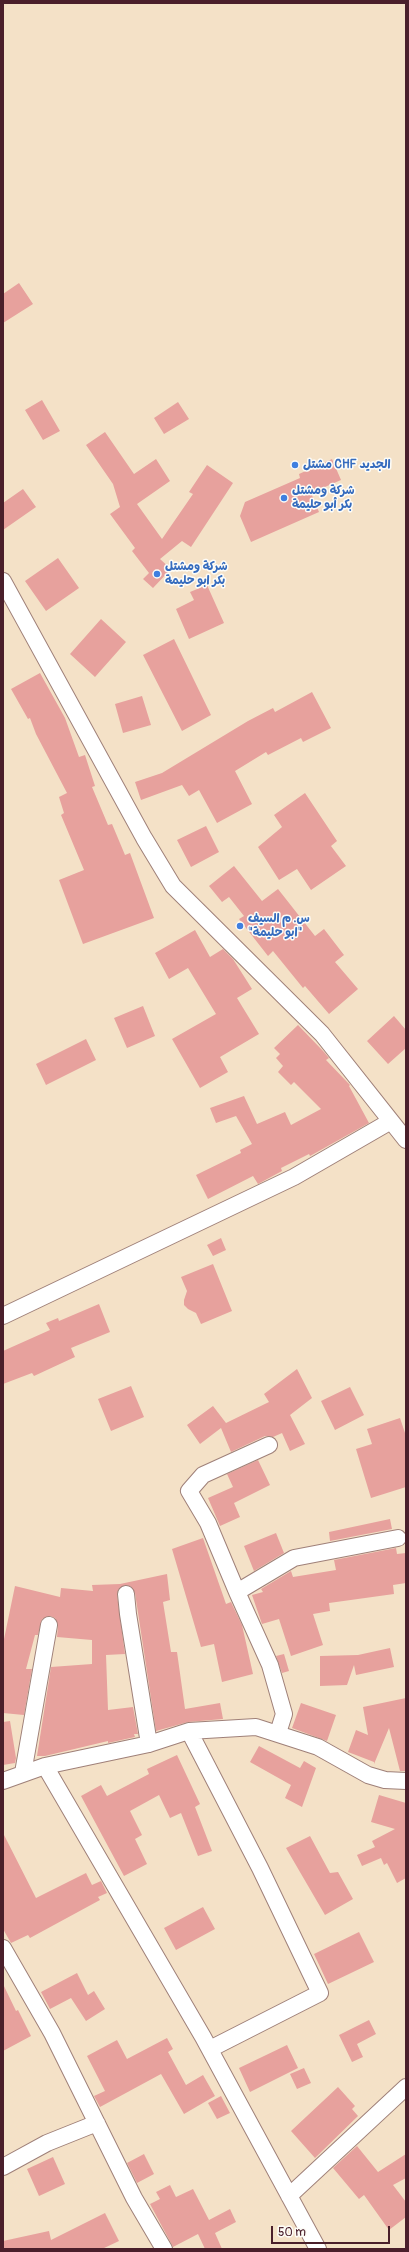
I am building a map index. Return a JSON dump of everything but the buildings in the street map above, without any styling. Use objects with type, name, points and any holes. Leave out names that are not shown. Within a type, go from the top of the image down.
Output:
[{"type":"street","points":[[3,581],[144,838],[173,886],[322,1034],[406,1140]]},
{"type":"street","points":[[3,1316],[294,1177],[391,1120]]},
{"type":"street","points":[[269,1446],[203,1474],[189,1491],[208,1523],[270,1665],[284,1714],[278,1733]]},
{"type":"street","points":[[237,1592],[294,1558],[398,1538]]},
{"type":"street","points":[[126,1594],[149,1744]]},
{"type":"street","points":[[24,1773],[49,1625]]},
{"type":"street","points":[[3,1781],[45,1766],[149,1744],[189,1731],[256,1727],[318,1747],[368,1775],[385,1780],[406,1781]]},
{"type":"street","points":[[189,1731],[260,1868],[320,1993],[210,2049]]},
{"type":"street","points":[[45,1766],[210,2049],[318,2249]]},
{"type":"street","points":[[3,1948],[52,2033],[134,2198],[164,2249]]},
{"type":"street","points":[[289,2196],[406,2087]]},
{"type":"street","points":[[3,2167],[47,2143],[97,2123]]},
{"type":"place","name":"مشتل CHF الجديد","points":[[295,465]]},
{"type":"place","name":"شركة ومشتل بكر أبو حليمة","points":[[284,498]]},
{"type":"place","name":"شركة ومشتل بكر ابو حليمة","points":[[157,574]]},
{"type":"place","name":"س. م السيف \"ابو حليمة\"","points":[[240,926]]}]
